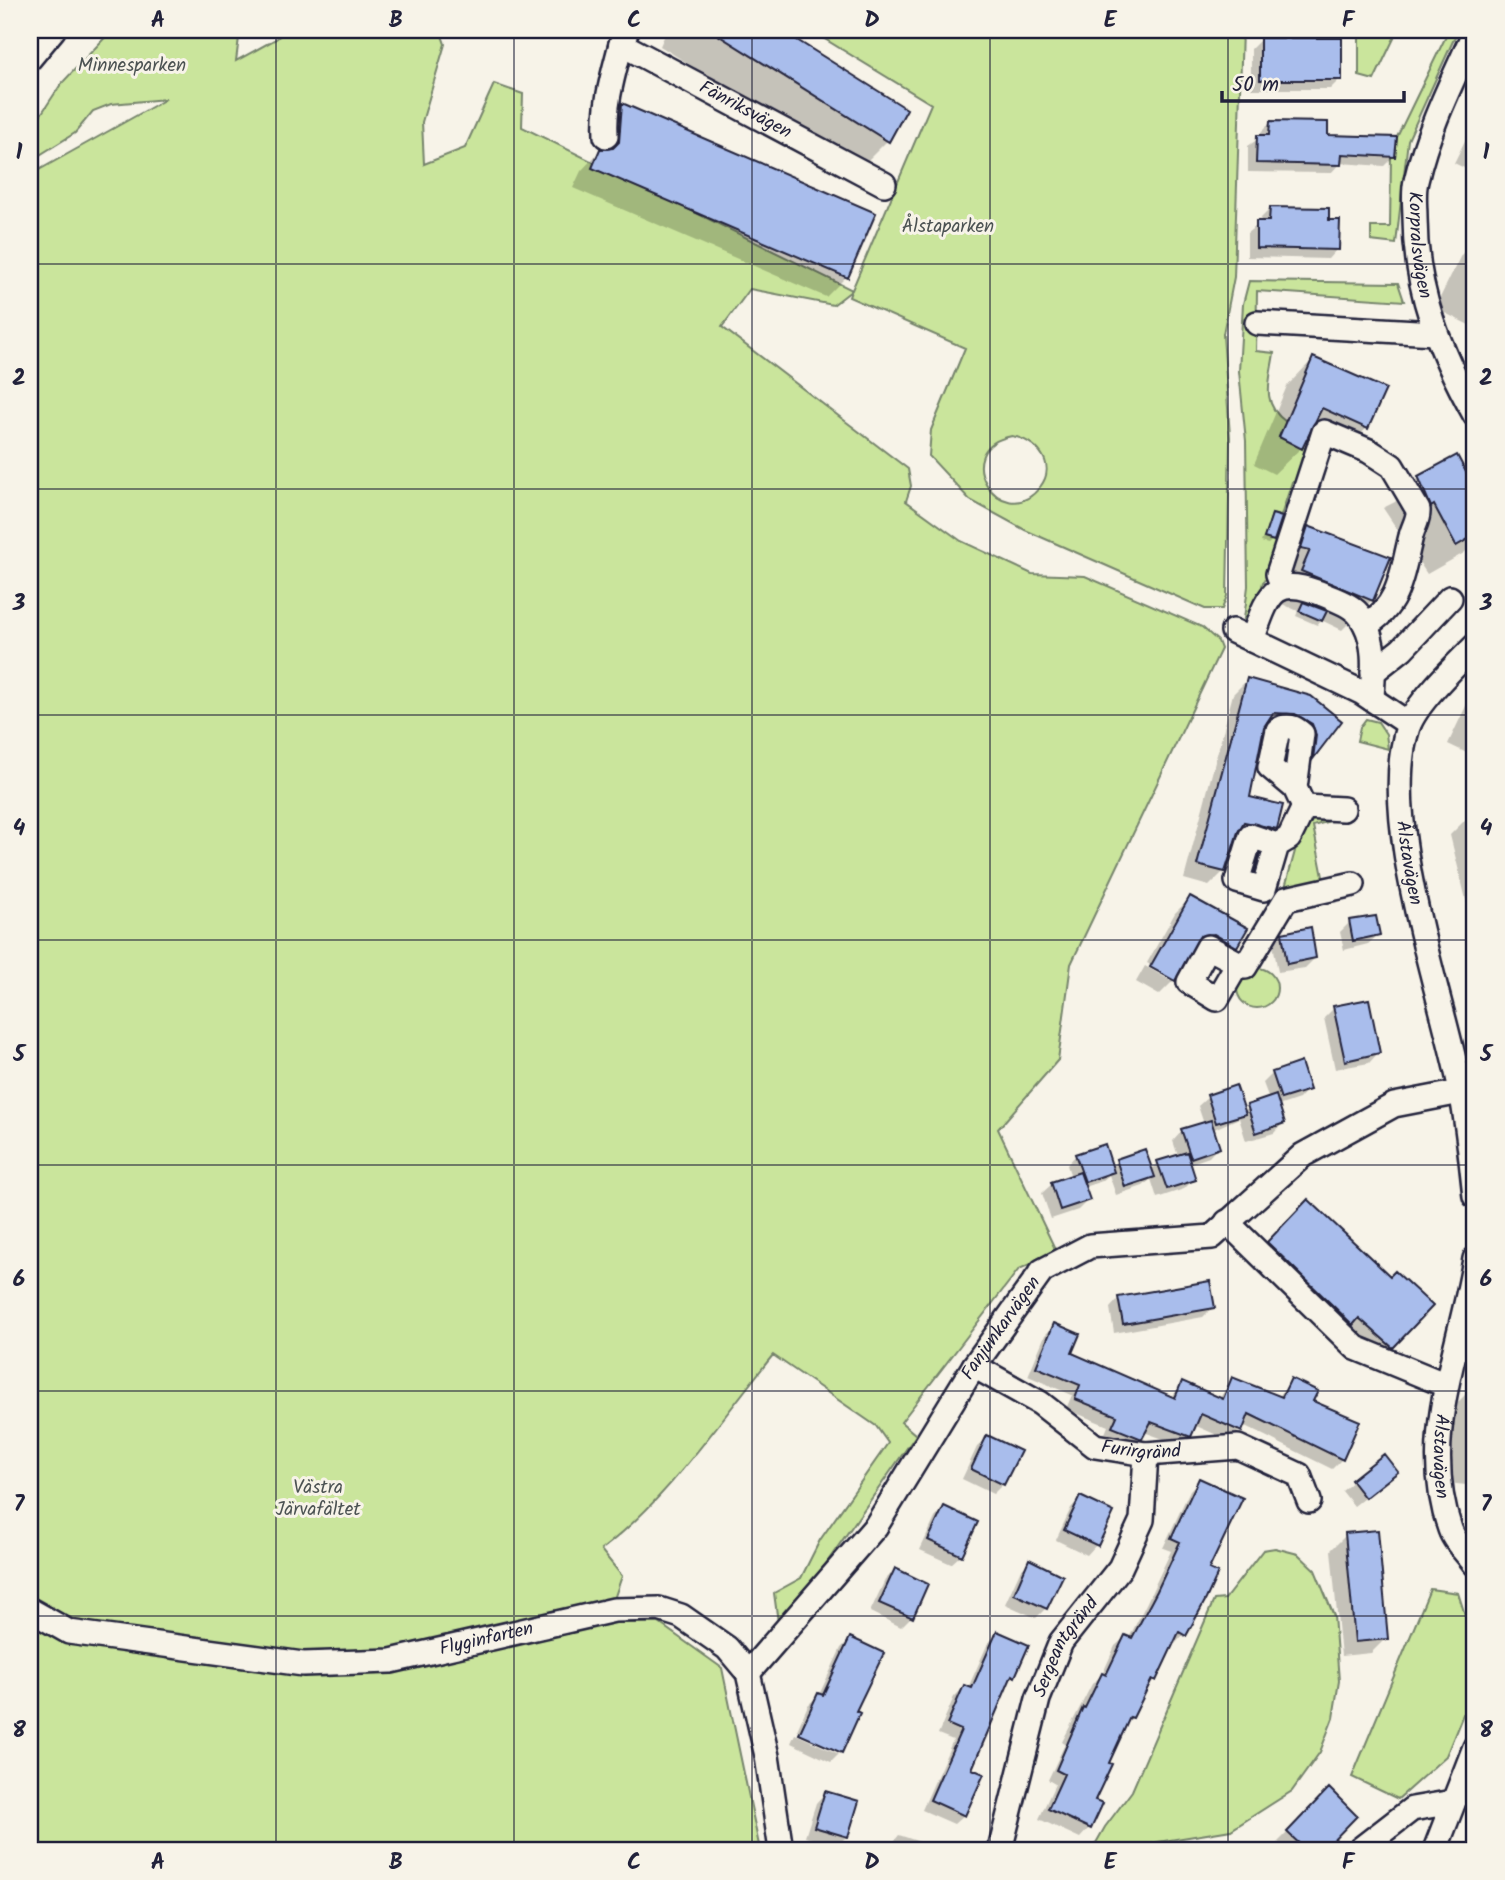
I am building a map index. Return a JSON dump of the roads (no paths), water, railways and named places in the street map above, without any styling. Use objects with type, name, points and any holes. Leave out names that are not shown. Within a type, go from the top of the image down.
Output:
[{"type":"street","points":[[30,58],[53,30]]},
{"type":"street","name":"Korpralsvägen","points":[[1475,31],[1432,126],[1415,184],[1415,246],[1426,309],[1449,369],[1475,415]]},
{"type":"street","points":[[606,136],[605,116],[609,89],[624,37]]},
{"type":"street","name":"Fänriksvägen","points":[[624,37],[884,184]]},
{"type":"street","points":[[1256,323],[1435,333]]},
{"type":"street","points":[[1283,587],[1278,574],[1324,432],[1369,451],[1392,466],[1418,510],[1396,593],[1380,617],[1366,625]]},
{"type":"street","points":[[1372,699],[1373,647],[1366,625],[1350,606],[1302,585],[1283,587],[1268,600],[1242,636],[1372,699],[1409,724],[1446,674],[1475,646]]},
{"type":"street","points":[[1373,672],[1402,649],[1451,598]]},
{"type":"street","name":"Ålstavägen","points":[[1409,724],[1401,758],[1401,810],[1416,898],[1468,1093],[1475,1196]]},
{"type":"street","points":[[1343,809],[1300,797],[1289,838],[1277,845],[1264,889],[1286,899],[1353,884]]},
{"type":"street","points":[[1238,963],[1245,967],[1286,899]]},
{"type":"street","name":"Fanjunkarvägen","points":[[748,1673],[876,1526],[974,1366],[1042,1270],[1090,1246],[1212,1237],[1303,1155],[1394,1105],[1468,1093]]},
{"type":"street","points":[[1227,1222],[1356,1348],[1446,1385]]},
{"type":"street","name":"Ålstavägen","points":[[1475,1259],[1473,1290],[1446,1385],[1439,1434],[1440,1478],[1451,1531],[1475,1564]]},
{"type":"street","name":"Furirgränd","points":[[974,1366],[1040,1404],[1095,1446],[1146,1454],[1238,1447],[1299,1475],[1309,1501]]},
{"type":"street","name":"Sergeantgränd","points":[[1000,1850],[1038,1699],[1061,1642],[1120,1567],[1142,1520],[1146,1454]]},
{"type":"street","name":"Flyginfarten","points":[[30,1610],[69,1632],[303,1664],[391,1661],[529,1632],[593,1613],[633,1608],[659,1609],[681,1616],[702,1628],[727,1648],[748,1673],[768,1756],[781,1850]]},
{"type":"street","points":[[1435,1850],[1475,1747]]},
{"type":"street","points":[[1359,1850],[1412,1809],[1453,1802]]},
{"type":"park label","name":"Minnesparken","points":[[132,66]]},
{"type":"park label","name":"Ålstaparken","points":[[948,227]]},
{"type":"park label","name":"Västra Järvafältet","points":[[318,1499]]}]
